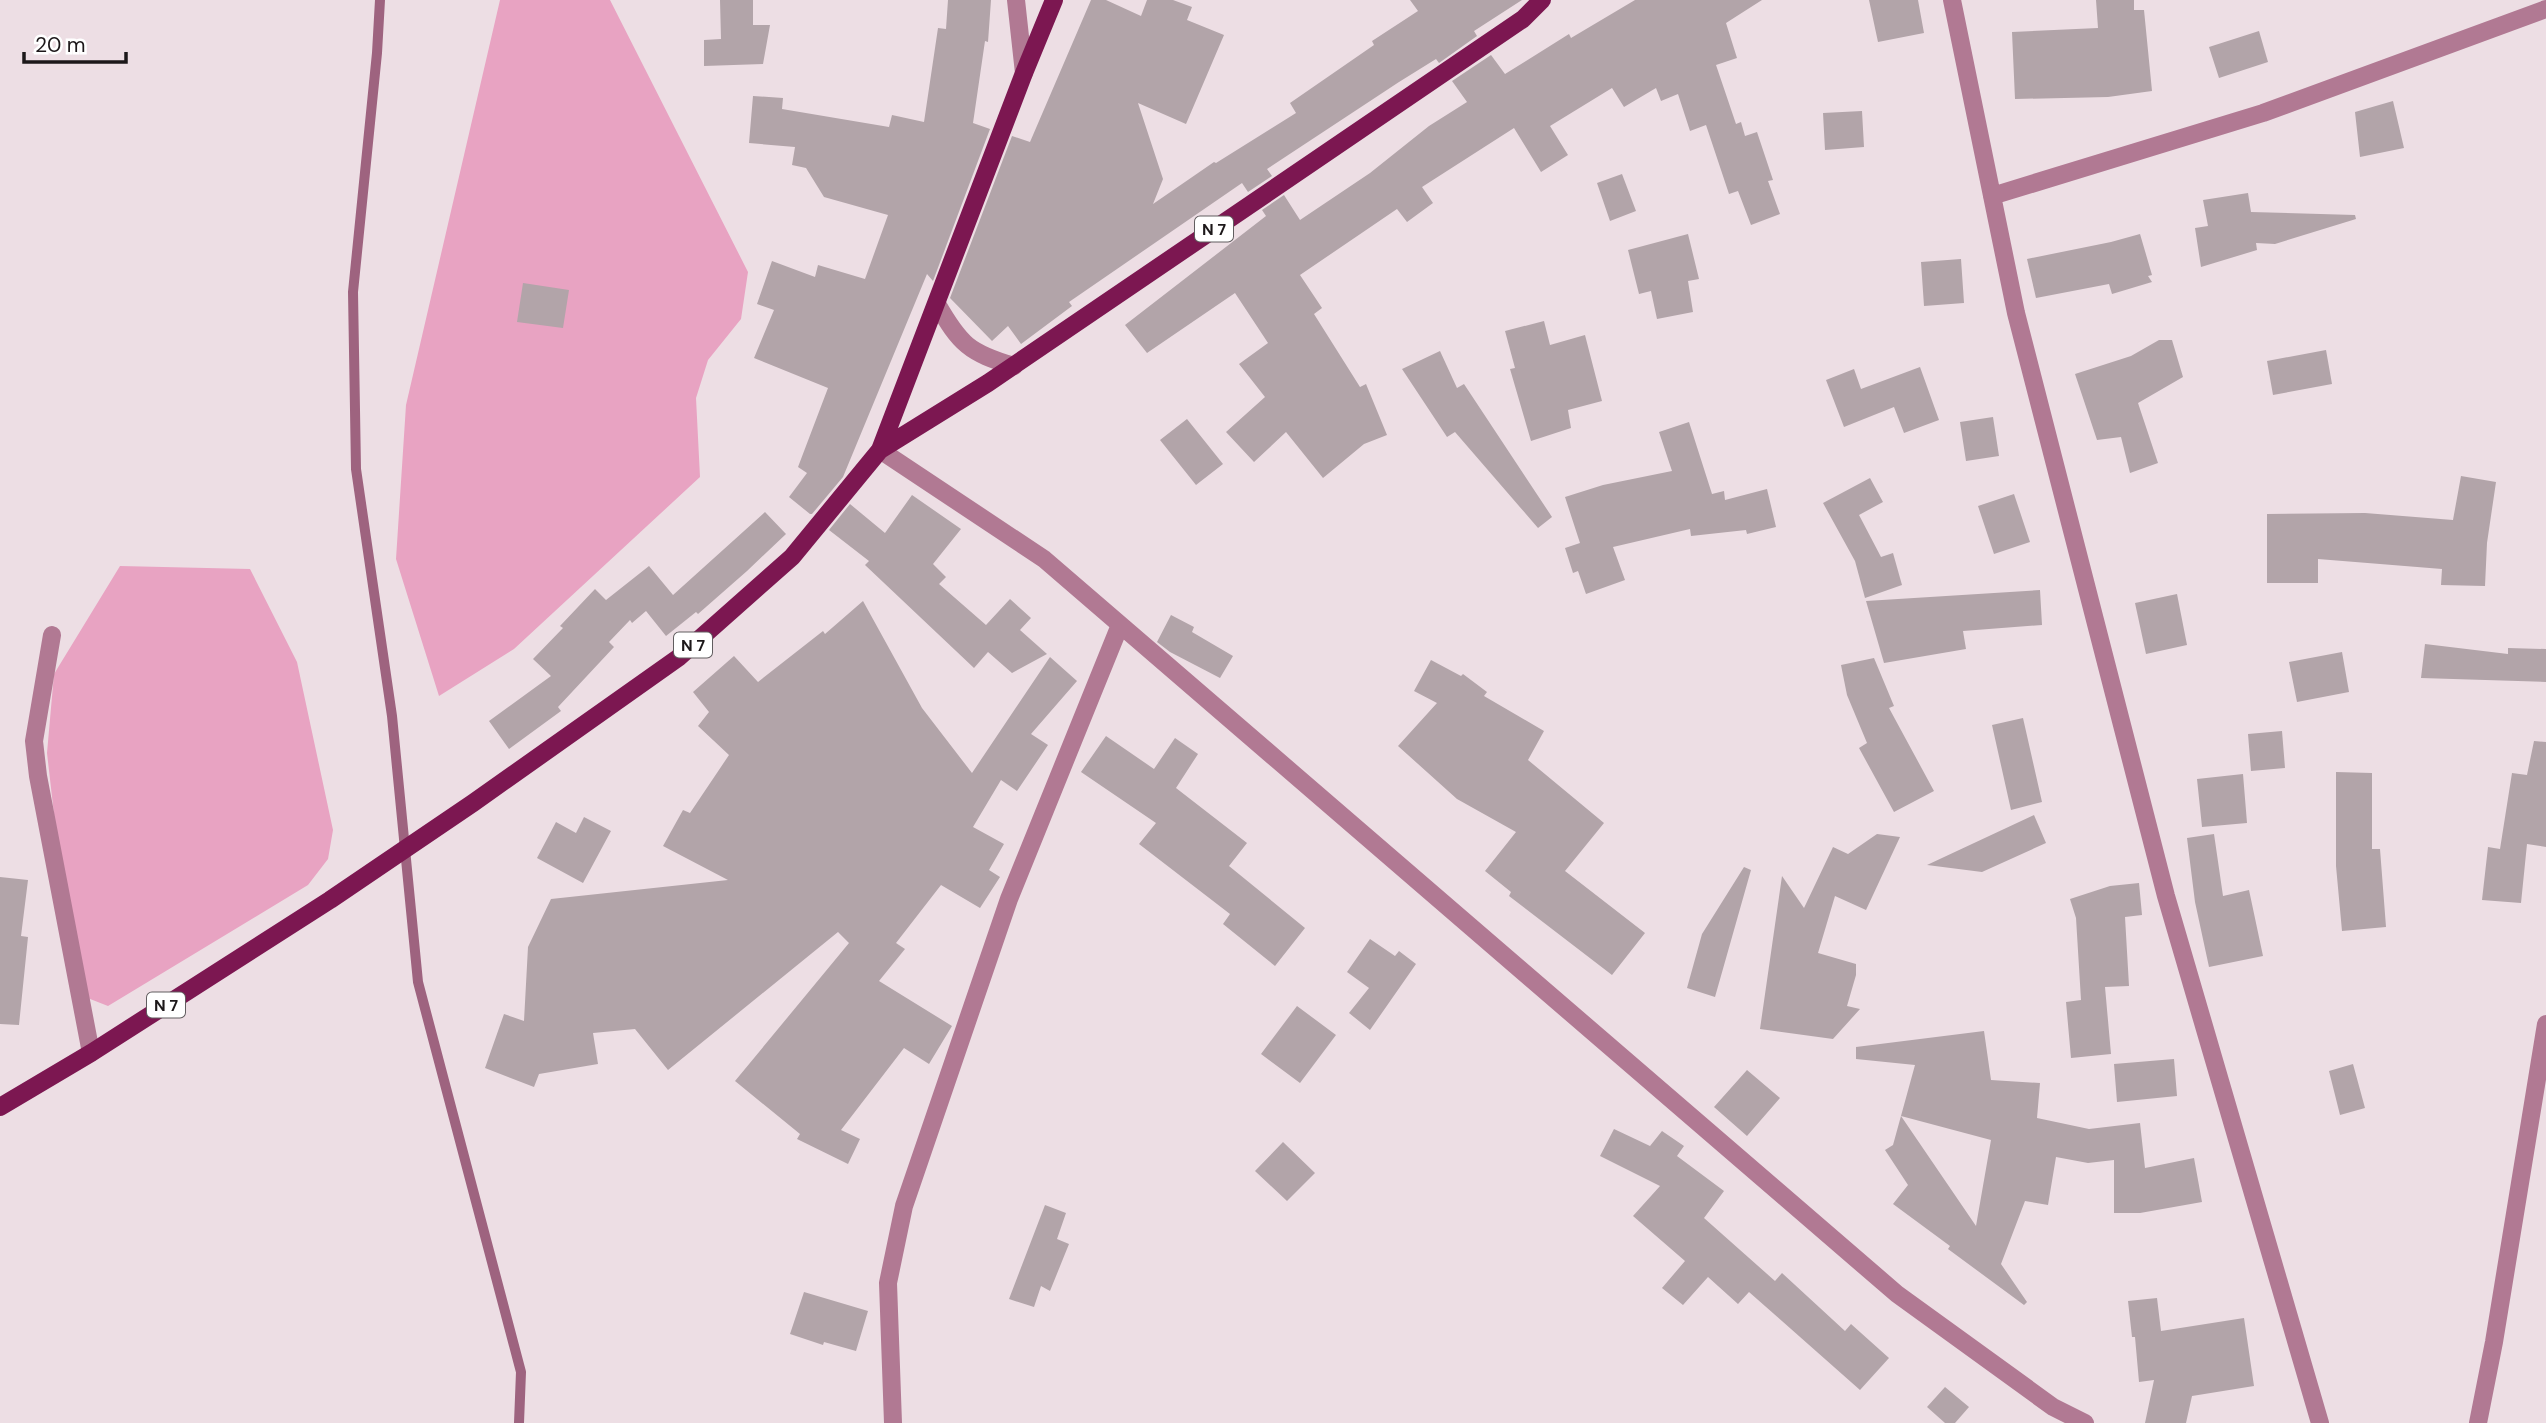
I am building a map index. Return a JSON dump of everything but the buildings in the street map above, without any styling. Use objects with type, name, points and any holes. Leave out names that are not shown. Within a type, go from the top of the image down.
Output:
[{"type":"main road","name":"N 7","points":[[0,1107],[91,1053],[330,900],[473,803],[678,658],[792,557],[880,450],[1054,0]]},
{"type":"main road","name":"N 7","points":[[880,450],[1014,366],[1511,27],[1542,0]]},
{"type":"street","points":[[1016,0],[1024,73]]},
{"type":"street","points":[[1952,0],[2016,313],[2166,896],[2320,1423]]},
{"type":"street","points":[[1992,197],[2263,113],[2546,9]]},
{"type":"street","points":[[937,304],[954,334],[982,357],[1014,366]]},
{"type":"street","points":[[880,450],[1044,559],[1897,1294],[2053,1407],[2085,1423]]},
{"type":"street","points":[[893,1423],[888,1283],[904,1206],[1009,899],[1120,625]]},
{"type":"street","points":[[52,635],[34,741],[38,776],[91,1053]]},
{"type":"street","points":[[2478,1423],[2546,1024]]},
{"type":"shaded area","points":[[500,0],[610,0],[748,272],[741,319],[708,360],[696,398],[700,477],[514,649],[439,696],[396,559],[406,405]]},
{"type":"shaded area","points":[[120,566],[250,569],[297,662],[333,830],[328,859],[308,885],[108,1006],[85,997],[70,954],[47,753],[54,674]]},
{"type":"waterway","points":[[380,0],[353,292],[356,469],[392,716],[418,982],[521,1372],[519,1423]]}]
